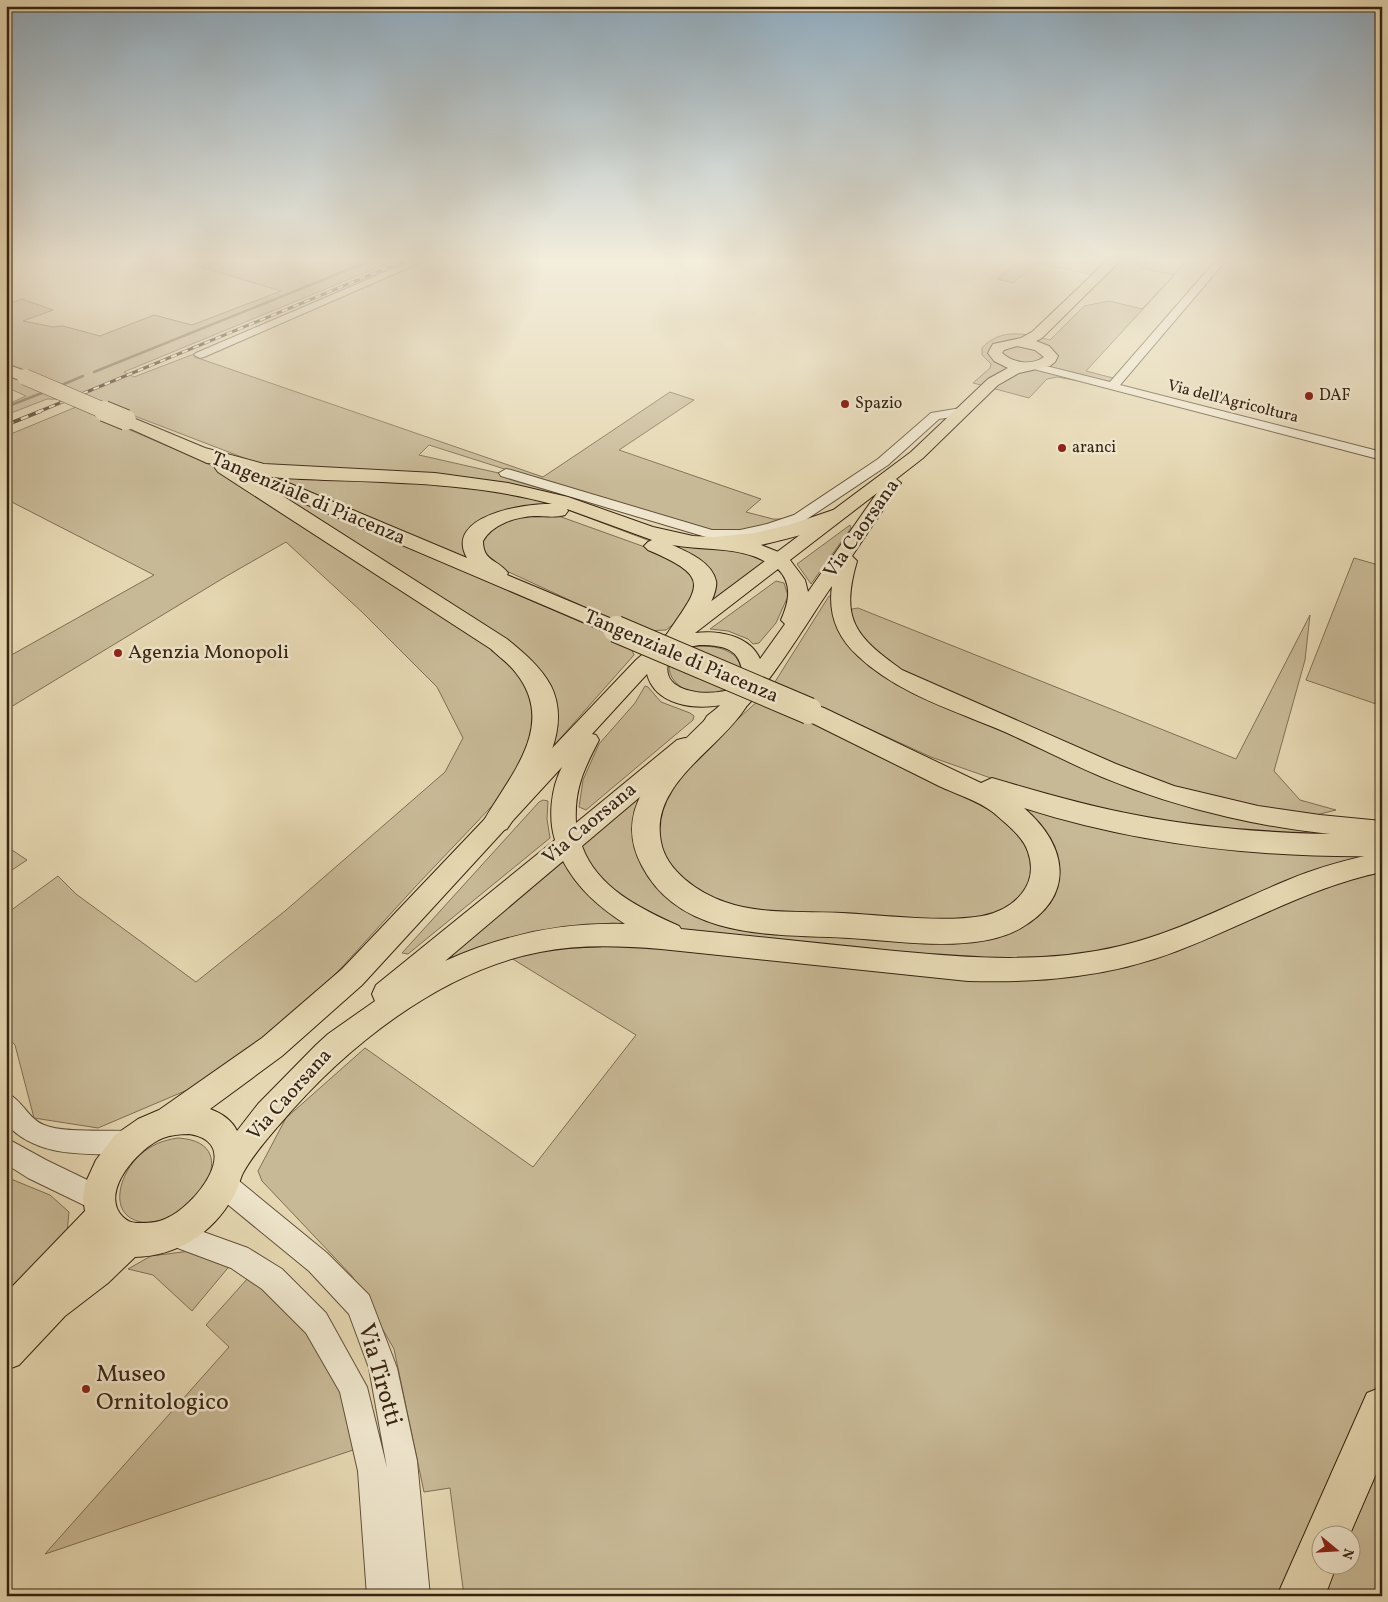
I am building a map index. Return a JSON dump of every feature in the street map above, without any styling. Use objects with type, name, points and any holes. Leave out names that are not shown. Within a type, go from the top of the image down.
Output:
[{"type":"highway","name":"Tangenziale di Piacenza","points":[[6,369],[990,787],[1058,808],[1102,819],[1184,834],[1252,842],[1323,846],[1382,845]]},
{"type":"highway","points":[[198,452],[262,470],[452,480],[494,486],[540,495],[654,535],[751,548],[778,560]]},
{"type":"highway","points":[[198,452],[247,481],[499,644],[523,663],[537,682],[542,695],[546,709],[546,728],[542,744],[530,771],[497,822]]},
{"type":"highway","points":[[525,591],[482,564],[473,552],[473,540],[484,526],[502,516],[513,513],[548,510],[571,515],[673,553],[692,563],[700,570],[706,585],[702,603],[667,645]]},
{"type":"highway","points":[[708,543],[739,543],[770,538],[812,525],[836,515]]},
{"type":"highway","points":[[745,694],[662,782],[655,793],[646,818],[644,829],[646,843],[652,858],[660,871],[684,894],[714,911],[747,920],[949,931],[994,927],[1019,916],[1030,907],[1044,887],[1045,861],[1036,838],[1015,814],[1001,804],[812,713]]},
{"type":"highway","points":[[1331,1524],[1382,1408]]},
{"type":"highway","points":[[1301,1596],[1310,1574]]},
{"type":"main road","points":[[1022,343],[1039,333]]},
{"type":"main road","points":[[993,382],[1002,368],[995,353],[998,346],[1009,343],[1022,343],[1048,352],[1045,336],[1048,333]]},
{"type":"main road","name":"Via Caorsana","points":[[227,1175],[269,1114],[391,990],[745,694],[774,656],[884,494],[917,455],[993,382],[1014,370],[1047,362],[1048,352]]},
{"type":"main road","points":[[997,356],[1010,363],[1032,366]]},
{"type":"main road","name":"Via Caorsana","points":[[169,1121],[272,1047],[352,977],[635,673],[667,645],[917,455]]},
{"type":"main road","points":[[860,530],[841,579],[838,604],[840,615],[851,636],[872,658],[895,675],[1111,771],[1162,790],[1221,808],[1274,819],[1382,830]]},
{"type":"main road","points":[[774,656],[799,600],[798,584],[789,570],[778,560]]},
{"type":"main road","points":[[701,638],[714,638],[733,643],[748,653],[753,660],[755,675],[745,694],[722,700],[698,700],[680,696],[669,692],[658,680],[655,668],[667,645],[701,638]]},
{"type":"main road","points":[[635,673],[572,766],[567,781],[563,809],[568,843],[572,857],[591,885],[617,907],[660,930],[703,943]]},
{"type":"main road","points":[[326,1054],[389,1007],[426,983],[465,964],[496,953],[563,937],[592,935],[703,943],[968,969],[1004,970],[1074,967],[1111,960],[1167,944],[1302,884],[1358,866],[1382,862]]},
{"type":"main road","points":[[6,1319],[100,1208],[103,1180],[113,1160],[129,1142],[148,1129],[169,1121],[189,1119],[207,1123],[220,1132],[228,1147],[227,1175],[212,1204],[194,1222],[172,1234],[150,1240],[129,1239],[113,1232],[100,1208]]},
{"type":"main road","points":[[6,1352],[53,1304],[96,1272],[129,1239]]},
{"type":"street","points":[[200,355],[252,333]]},
{"type":"street","points":[[1112,387],[1159,333]]},
{"type":"street","name":"Via dell'Agricoltura","points":[[1048,352],[1057,363],[1076,377]]},
{"type":"street","name":"Via dell'Agricoltura","points":[[1032,366],[1382,456]]},
{"type":"street","points":[[506,473],[711,534],[740,534],[770,528],[799,518],[883,462],[934,416],[962,412]]},
{"type":"street","points":[[6,1104],[12,1114],[38,1135],[67,1141],[129,1142]]},
{"type":"street","points":[[6,1150],[100,1208]]},
{"type":"street","name":"Via Tirotti","points":[[227,1175],[318,1262],[359,1305],[383,1368],[402,1461],[414,1596]]},
{"type":"street","name":"Via Tirotti","points":[[172,1234],[238,1257],[272,1280],[316,1322],[353,1387],[373,1471],[383,1596]]},
{"type":"shaded area","points":[[6,333],[88,333],[100,336],[108,333],[219,333],[124,372],[134,377],[251,333],[195,357],[543,477],[670,392],[694,400],[619,450],[761,499],[746,512],[773,519],[800,519],[768,530],[709,534],[429,445],[419,455],[503,474],[572,496],[567,500],[541,492],[265,466],[93,400],[47,399],[6,415],[6,405],[26,396],[6,387]]},
{"type":"shaded area","points":[[1057,333],[1121,333],[1086,371],[1117,379],[1113,387],[1057,377],[1047,379],[1029,398],[973,383],[990,368],[991,364],[982,355],[982,348],[989,341],[997,337],[1014,334],[1050,340]]},
{"type":"shaded area","points":[[76,407],[224,472],[483,640],[522,671],[538,729],[511,786],[342,967],[283,1027],[199,1085],[98,1128],[34,1118],[15,1045],[6,1035],[6,914],[58,876],[76,894],[196,982],[285,911],[445,772],[463,738],[437,687],[362,612],[286,542],[6,710],[6,658],[154,575],[6,499],[6,436]]},
{"type":"shaded area","points":[[270,475],[420,481],[491,489],[765,557],[766,563],[712,603],[682,553],[568,510],[504,512],[467,558]]},
{"type":"shaded area","points":[[271,488],[629,643],[634,655],[549,751],[549,688],[269,489]]},
{"type":"shaded area","points":[[553,514],[670,556],[701,581],[686,614],[666,630],[644,631],[604,616],[487,562],[480,540],[505,519]]},
{"type":"shaded area","points":[[850,525],[851,528],[811,584],[797,564]]},
{"type":"shaded area","points":[[1354,558],[1382,566],[1382,706],[1306,680]]},
{"type":"shaded area","points":[[776,581],[784,583],[788,596],[776,623],[759,643],[753,644],[748,639],[728,631],[710,629]]},
{"type":"shaded area","points":[[829,596],[834,596],[862,655],[1114,776],[1364,834],[1306,838],[1163,823],[1019,788],[931,757],[773,685]]},
{"type":"shaded area","points":[[858,608],[1236,759],[1310,615],[1305,660],[1274,771],[1300,800],[1336,810],[1304,818],[1182,792],[920,683],[864,644],[846,610]]},
{"type":"shaded area","points":[[700,646],[715,647],[728,651],[738,660],[741,674],[735,682],[719,692],[700,693],[690,691],[675,682],[670,674],[669,665],[689,648]]},
{"type":"shaded area","points":[[645,686],[661,702],[690,713],[694,716],[693,720],[586,810],[579,807],[583,780],[599,744],[635,703]]},
{"type":"shaded area","points":[[759,700],[984,800],[1028,838],[1035,888],[992,920],[772,916],[717,905],[670,872],[653,829],[659,800],[710,744]]},
{"type":"shaded area","points":[[646,791],[640,810],[693,909],[955,939],[1046,905],[1023,811],[1024,808],[1130,834],[1190,845],[1266,853],[1367,856],[1181,930],[1089,957],[980,964],[677,929],[603,886],[579,846]]},
{"type":"shaded area","points":[[543,800],[548,801],[547,819],[550,838],[408,954],[402,953],[539,802]]},
{"type":"shaded area","points":[[6,846],[27,860],[6,874]]},
{"type":"shaded area","points":[[568,858],[652,933],[457,960],[452,956],[454,951]]},
{"type":"shaded area","points":[[1382,870],[1382,1373],[1316,1524],[1310,1524],[1310,1536],[1282,1596],[464,1596],[450,1488],[424,1492],[394,1349],[352,1276],[262,1181],[258,1171],[286,1118],[365,1048],[533,1167],[636,1035],[511,958],[541,949],[594,942],[1020,977]]},
{"type":"shaded area","points":[[178,1138],[199,1143],[209,1153],[211,1167],[206,1183],[196,1198],[182,1212],[166,1220],[149,1223],[135,1220],[126,1214],[121,1206],[121,1185],[126,1174],[132,1164],[148,1148]]},
{"type":"shaded area","points":[[6,1177],[50,1195],[69,1212],[66,1243],[6,1308]]},
{"type":"shaded area","points":[[190,1251],[232,1263],[192,1311],[153,1275],[128,1269],[151,1256]]},
{"type":"shaded area","points":[[248,1278],[265,1285],[298,1319],[326,1358],[349,1410],[353,1450],[45,1554],[229,1347],[206,1325]]},
{"type":"shaded area","points":[[1382,1454],[1382,1596],[1320,1596],[1330,1574],[1360,1574],[1360,1524],[1351,1524]]},
{"type":"waterway","points":[[94,372],[191,333]]},
{"type":"waterway","points":[[57,387],[83,376]]},
{"type":"waterway","points":[[6,407],[47,391]]},
{"type":"railway","points":[[38,412],[230,333]]},
{"type":"railway","points":[[6,425],[41,411]]},
{"type":"place","name":"DAF","points":[[1309,396]]},
{"type":"place","name":"Spazio","points":[[845,404]]},
{"type":"place","name":"aranci","points":[[1062,448]]},
{"type":"place","name":"Agenzia Monopoli","points":[[118,653]]},
{"type":"place","name":"Museo Ornitologico","points":[[86,1389]]}]
